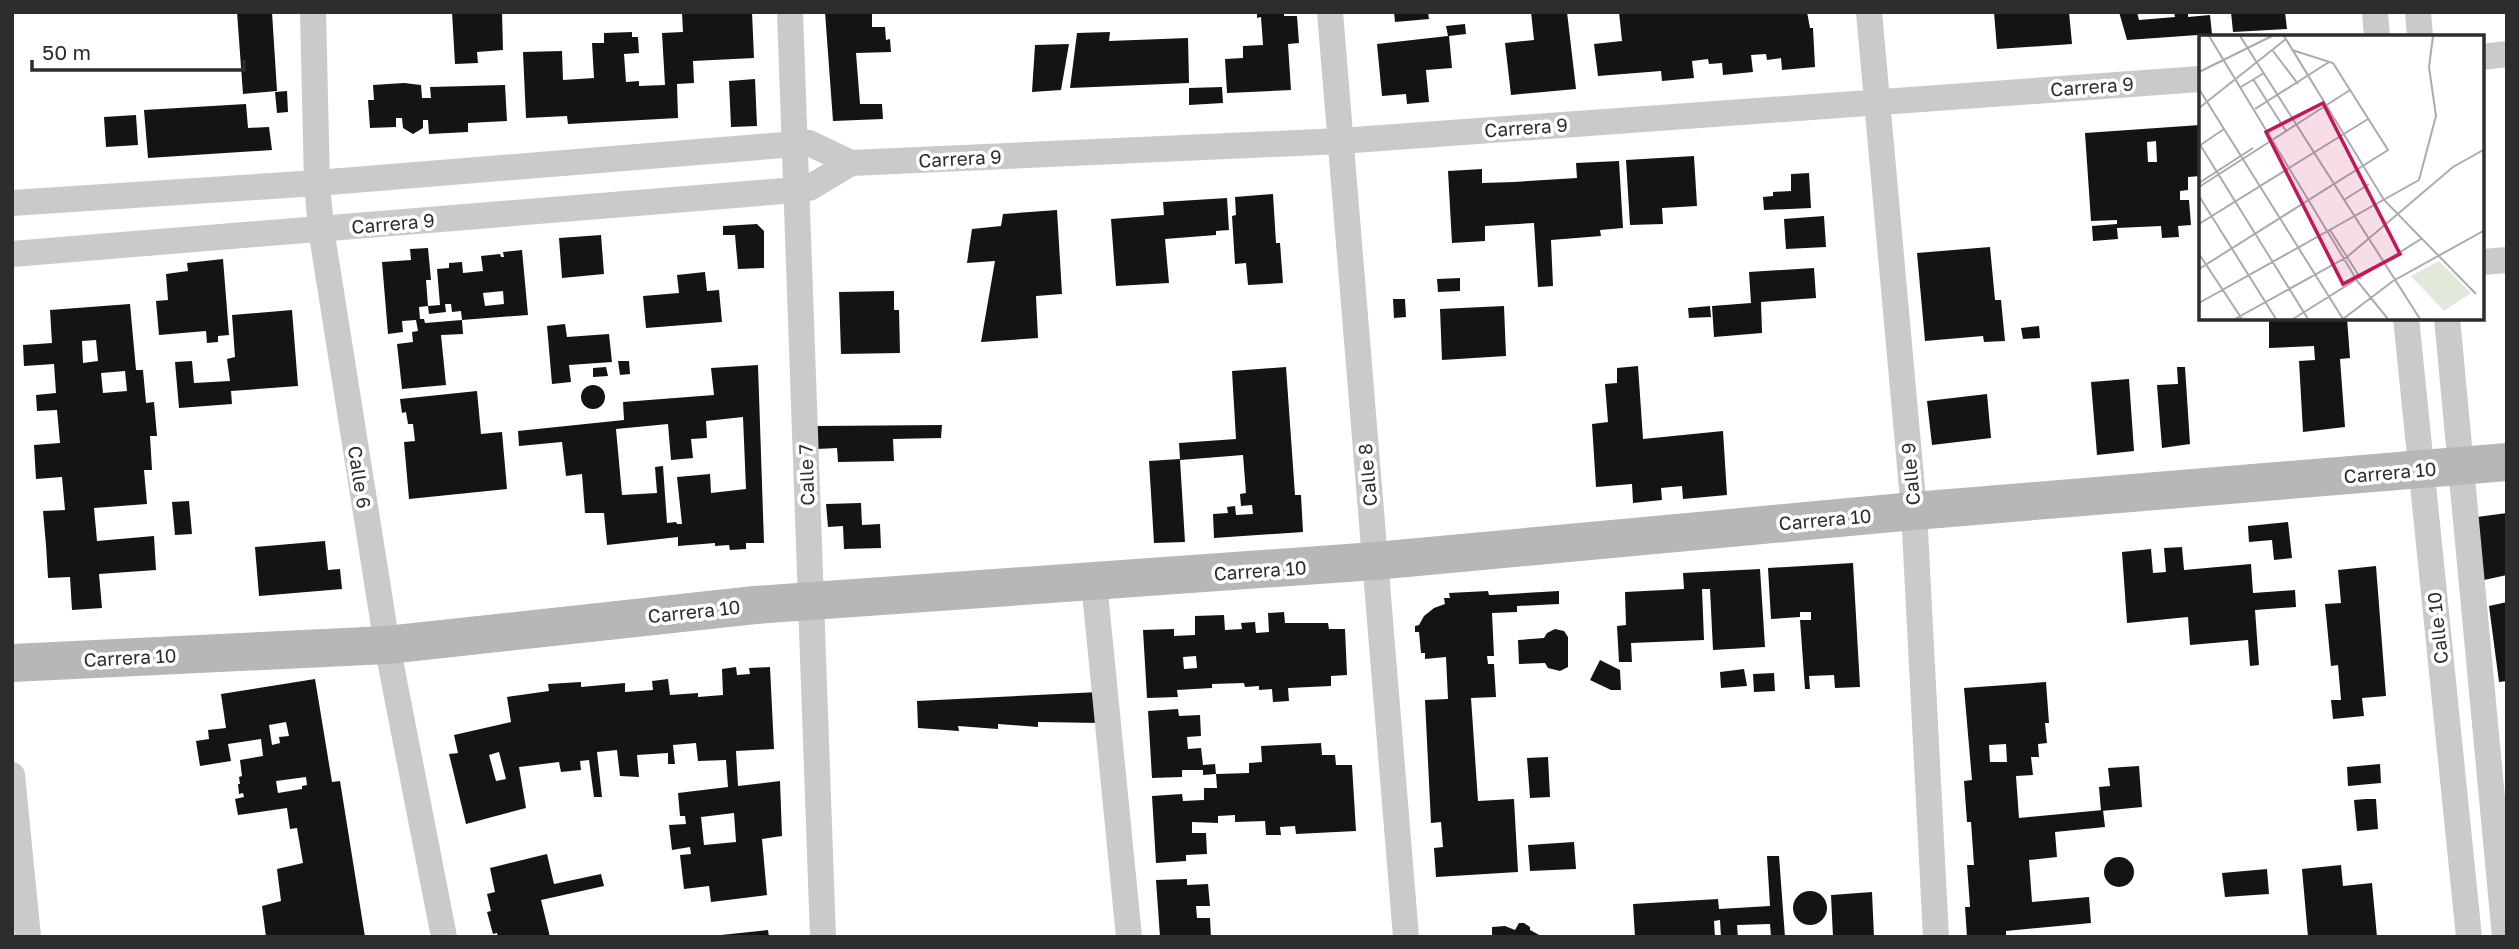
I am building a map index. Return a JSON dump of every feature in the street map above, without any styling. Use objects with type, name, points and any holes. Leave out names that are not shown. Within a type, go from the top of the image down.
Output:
[{"type":"street","name":"Calle 6","points":[[313,12],[317,183],[321,229],[387,645],[444,937]]},
{"type":"street","name":"Calle 7","points":[[790,12],[823,937]]},
{"type":"street","name":"Calle 8","points":[[1329,12],[1406,937]]},
{"type":"street","name":"Calle 9","points":[[1869,12],[1914,511],[1936,937]]},
{"type":"street","points":[[2375,12],[2377,35]]},
{"type":"street","points":[[2418,12],[2420,35]]},
{"type":"street","points":[[2484,57],[2507,54]]},
{"type":"street","name":"Carrera 9","points":[[12,203],[317,183],[809,143],[852,163],[1339,141],[2199,79]]},
{"type":"street","name":"Carrera 9","points":[[12,254],[796,190],[809,188],[852,163]]},
{"type":"street","points":[[2484,262],[2507,260]]},
{"type":"street","name":"Calle 10","points":[[2406,320],[2469,937]]},
{"type":"street","name":"Calle 10","points":[[2447,320],[2505,937]]},
{"type":"street","name":"Carrera 10","points":[[12,663],[387,645],[810,601],[1374,561],[1914,511],[2507,462]]},
{"type":"street","points":[[1094,582],[1129,937]]},
{"type":"street","points":[[12,775],[28,937]]},
{"type":"building","points":[[237,12],[272,12],[277,91],[243,94]]},
{"type":"building","points":[[452,12],[502,12],[503,50],[477,52],[478,63],[455,64]]},
{"type":"building","points":[[752,12],[754,58],[693,61],[694,83],[677,84],[678,118],[568,124],[567,116],[526,118],[523,52],[562,51],[563,80],[594,78],[592,43],[604,43],[604,33],[632,32],[632,37],[638,37],[639,53],[624,54],[626,82],[639,81],[639,86],[665,85],[662,33],[683,32],[682,13]]},
{"type":"building","points":[[825,12],[872,13],[872,27],[885,27],[891,52],[856,53],[860,104],[882,104],[883,119],[833,121]]},
{"type":"building","points":[[1257,12],[1284,12],[1284,16],[1297,16],[1299,43],[1288,44],[1291,90],[1227,93],[1225,59],[1243,58],[1243,46],[1263,45],[1261,17],[1257,18]]},
{"type":"building","points":[[1394,12],[1428,12],[1429,19],[1395,22]]},
{"type":"building","points":[[1531,12],[1567,12],[1576,89],[1511,95],[1505,43],[1534,40]]},
{"type":"building","points":[[1619,12],[1807,12],[1810,28],[1813,28],[1815,67],[1782,70],[1781,58],[1767,60],[1766,54],[1751,55],[1753,72],[1723,75],[1722,63],[1709,64],[1708,59],[1692,61],[1694,78],[1662,81],[1661,71],[1598,76],[1594,44],[1622,41]]},
{"type":"building","points":[[1994,12],[2069,12],[2072,44],[1997,49]]},
{"type":"building","points":[[2119,12],[2137,12],[2139,20],[2175,17],[2174,12],[2188,12],[2188,17],[2210,15],[2212,34],[2127,40]]},
{"type":"building","points":[[2231,12],[2285,12],[2287,29],[2233,32]]},
{"type":"building","points":[[1465,24],[1466,34],[1449,36],[1452,68],[1426,70],[1429,102],[1407,104],[1406,94],[1382,96],[1377,44],[1448,36],[1446,26]]},
{"type":"building","points":[[1110,32],[1109,41],[1188,38],[1189,83],[1070,88],[1077,33]]},
{"type":"building","points":[[1069,44],[1061,90],[1032,92],[1035,45]]},
{"type":"building","points":[[755,79],[757,126],[731,127],[729,81]]},
{"type":"building","points":[[373,85],[421,85],[422,98],[431,98],[430,87],[505,85],[507,121],[468,123],[468,132],[429,134],[428,120],[423,120],[423,128],[413,134],[403,128],[402,118],[396,118],[396,127],[370,128],[368,100],[374,100]]},
{"type":"building","points":[[1222,87],[1223,103],[1189,105],[1189,88]]},
{"type":"building","points":[[287,91],[288,112],[277,113],[275,92]]},
{"type":"building","points":[[246,104],[248,128],[269,127],[272,150],[148,158],[144,110]]},
{"type":"building","points":[[136,115],[138,145],[106,147],[104,117]]},
{"type":"building","points":[[2199,125],[2199,176],[2188,177],[2188,190],[2180,191],[2180,200],[2189,200],[2191,225],[2178,226],[2179,237],[2162,238],[2161,226],[2117,228],[2118,239],[2093,241],[2092,226],[2117,224],[2117,220],[2091,221],[2085,133]],"holes":[[[2156,141],[2157,162],[2148,162],[2147,142]]]},
{"type":"building","points":[[1694,156],[1697,206],[1662,208],[1663,224],[1630,225],[1626,160]]},
{"type":"building","points":[[1619,161],[1623,228],[1600,230],[1601,236],[1551,240],[1553,286],[1538,287],[1534,223],[1485,226],[1485,241],[1452,243],[1448,171],[1482,169],[1482,183],[1514,182],[1577,178],[1576,163]]},
{"type":"building","points":[[1809,173],[1811,208],[1764,210],[1763,197],[1773,196],[1773,192],[1791,191],[1791,174]]},
{"type":"building","points":[[1273,194],[1276,243],[1280,243],[1283,283],[1248,285],[1246,263],[1235,264],[1232,216],[1236,215],[1235,197]]},
{"type":"building","points":[[1227,198],[1229,230],[1216,231],[1216,235],[1165,239],[1169,283],[1116,286],[1111,219],[1164,215],[1163,202]]},
{"type":"building","points":[[1057,210],[1062,294],[1036,296],[1038,338],[981,342],[995,261],[967,263],[972,229],[1001,226],[1003,214]]},
{"type":"building","points":[[1824,216],[1826,247],[1786,249],[1784,219]]},
{"type":"building","points":[[757,224],[764,231],[764,268],[738,269],[735,235],[723,235],[723,226]]},
{"type":"building","points":[[601,235],[604,274],[562,278],[559,238]]},
{"type":"building","points":[[1990,247],[1995,300],[2001,300],[2005,341],[1984,342],[1983,336],[1925,341],[1917,253]]},
{"type":"building","points":[[428,248],[431,280],[426,280],[428,306],[419,307],[420,319],[424,319],[425,323],[462,320],[463,334],[441,335],[446,385],[402,389],[397,344],[413,342],[412,332],[418,331],[416,320],[402,321],[403,332],[388,334],[382,262],[411,260],[410,249]]},
{"type":"building","points":[[522,250],[528,315],[462,320],[461,311],[452,312],[451,304],[445,304],[446,312],[429,314],[428,306],[440,305],[437,269],[449,268],[449,263],[462,262],[463,273],[483,271],[481,256],[500,254],[504,257],[503,252]],"holes":[[[503,291],[504,304],[485,306],[483,293]]]},
{"type":"building","points":[[223,259],[229,335],[218,336],[218,342],[207,343],[206,331],[159,335],[156,301],[168,300],[166,274],[188,271],[187,263]]},
{"type":"building","points":[[1814,268],[1816,298],[1761,302],[1762,333],[1714,337],[1712,306],[1751,303],[1749,272]]},
{"type":"building","points":[[705,272],[707,291],[719,290],[722,322],[646,328],[643,296],[679,293],[677,275]]},
{"type":"building","points":[[1460,278],[1460,291],[1438,292],[1437,279]]},
{"type":"building","points":[[894,291],[894,310],[899,310],[900,353],[841,354],[839,292]]},
{"type":"building","points":[[1393,299],[1405,299],[1406,317],[1394,318]]},
{"type":"building","points":[[130,304],[136,370],[143,370],[146,403],[154,402],[157,436],[150,436],[152,470],[144,470],[147,504],[94,508],[97,541],[154,536],[156,570],[99,574],[102,608],[72,610],[70,577],[48,578],[43,511],[65,510],[62,477],[36,479],[34,445],[60,443],[57,410],[37,411],[36,395],[56,393],[54,364],[24,366],[23,345],[52,343],[50,310]],"holes":[[[96,340],[98,361],[83,363],[82,341]],[[125,371],[127,391],[103,393],[101,373]]]},
{"type":"building","points":[[1504,306],[1506,356],[1442,360],[1440,309]]},
{"type":"building","points":[[1710,306],[1711,317],[1689,318],[1688,308]]},
{"type":"building","points":[[292,310],[298,386],[231,391],[232,404],[179,408],[175,362],[192,361],[194,383],[230,381],[227,359],[235,357],[232,315]]},
{"type":"building","points":[[2269,320],[2347,320],[2350,358],[2340,359],[2345,427],[2303,432],[2299,361],[2315,360],[2314,346],[2269,348]]},
{"type":"building","points":[[565,324],[567,337],[609,334],[612,362],[569,365],[571,382],[552,384],[547,326]]},
{"type":"building","points":[[2039,326],[2040,338],[2023,339],[2021,328]]},
{"type":"building","points":[[618,361],[629,361],[630,374],[620,375]]},
{"type":"building","points":[[758,365],[764,543],[746,543],[746,549],[730,550],[729,545],[715,546],[715,543],[678,546],[678,537],[607,545],[604,513],[585,513],[582,474],[566,476],[562,442],[519,446],[518,431],[624,420],[623,402],[714,395],[711,368]],"holes":[[[743,417],[746,489],[711,493],[710,474],[677,477],[682,524],[667,523],[663,466],[655,467],[657,493],[622,495],[616,429],[668,424],[671,460],[693,458],[691,439],[707,438],[706,421]]]},
{"type":"building","points":[[1638,366],[1643,439],[1723,431],[1727,495],[1683,499],[1682,486],[1661,488],[1662,500],[1633,503],[1632,484],[1596,487],[1592,424],[1608,422],[1605,384],[1617,383],[1617,368]]},
{"type":"building","points":[[606,367],[608,376],[593,377],[593,368]]},
{"type":"building","points":[[1286,367],[1295,495],[1301,495],[1303,532],[1214,538],[1213,514],[1228,513],[1227,507],[1235,506],[1236,515],[1253,514],[1252,505],[1241,506],[1240,494],[1246,493],[1243,455],[1180,460],[1185,542],[1154,543],[1149,461],[1180,459],[1179,443],[1236,439],[1232,371]]},
{"type":"building","points":[[2177,367],[2185,367],[2190,444],[2162,448],[2157,385],[2178,384]]},
{"type":"building","points":[[2129,379],[2134,451],[2097,455],[2091,382]]},
{"type":"building","points":[[593,385],[602,388],[605,397],[602,406],[593,409],[584,406],[581,397],[584,388]]},
{"type":"building","points":[[477,391],[481,434],[502,432],[507,489],[409,499],[404,442],[415,441],[413,424],[408,424],[406,412],[402,413],[400,399]]},
{"type":"building","points":[[1987,394],[1991,438],[1932,445],[1927,401]]},
{"type":"building","points":[[942,425],[941,438],[893,439],[894,461],[838,462],[837,448],[817,449],[817,426]]},
{"type":"building","points":[[189,501],[192,534],[175,535],[172,502]]},
{"type":"building","points":[[861,503],[862,525],[880,524],[881,548],[844,549],[843,526],[828,527],[826,504]]},
{"type":"building","points":[[2507,513],[2507,575],[2484,580],[2477,517]]},
{"type":"building","points":[[2288,522],[2292,558],[2274,560],[2272,540],[2249,542],[2248,526]]},
{"type":"building","points":[[325,541],[328,570],[340,569],[342,589],[259,596],[255,547]]},
{"type":"building","points":[[2182,547],[2184,570],[2251,564],[2253,593],[2295,590],[2296,607],[2255,610],[2259,665],[2250,666],[2248,640],[2190,645],[2188,617],[2127,623],[2122,552],[2151,549],[2153,573],[2166,572],[2164,548]]},
{"type":"building","points":[[1853,563],[1860,687],[1835,688],[1834,675],[1809,676],[1810,689],[1805,689],[1800,620],[1811,620],[1811,612],[1800,612],[1800,617],[1771,619],[1768,568]]},
{"type":"building","points":[[2376,566],[2386,696],[2362,698],[2364,716],[2333,719],[2331,700],[2341,700],[2338,665],[2331,666],[2325,604],[2341,603],[2338,570]]},
{"type":"building","points":[[1760,569],[1765,647],[1713,650],[1710,589],[1702,589],[1704,640],[1631,643],[1632,662],[1619,662],[1617,626],[1626,625],[1625,592],[1684,589],[1683,573]]},
{"type":"building","points":[[1488,591],[1491,595],[1559,591],[1559,604],[1517,606],[1517,612],[1492,613],[1494,656],[1487,656],[1488,664],[1494,664],[1496,697],[1471,698],[1478,801],[1514,799],[1518,872],[1436,877],[1434,848],[1443,847],[1441,822],[1431,823],[1425,700],[1448,699],[1446,657],[1425,659],[1415,626],[1434,608],[1445,604],[1444,598],[1450,598],[1449,593]]},
{"type":"building","points":[[2507,602],[2507,681],[2499,682],[2489,606]]},
{"type":"building","points":[[1284,612],[1285,623],[1328,623],[1329,629],[1345,629],[1347,675],[1331,676],[1331,686],[1288,688],[1289,701],[1273,702],[1272,689],[1245,687],[1244,683],[1212,684],[1212,688],[1177,690],[1178,697],[1147,698],[1143,630],[1174,629],[1174,636],[1195,635],[1195,616],[1224,615],[1225,630],[1242,629],[1241,623],[1255,622],[1256,633],[1269,632],[1268,613]],"holes":[[[1196,656],[1197,668],[1184,669],[1183,657]]]},
{"type":"building","points":[[1555,629],[1564,631],[1568,637],[1568,667],[1560,671],[1548,668],[1545,663],[1519,664],[1518,640],[1544,638]]},
{"type":"building","points":[[1600,660],[1620,670],[1621,690],[1611,690],[1590,680]]},
{"type":"building","points":[[736,667],[737,675],[750,674],[749,668],[770,667],[774,749],[736,751],[738,786],[780,781],[782,836],[762,839],[767,895],[711,902],[709,886],[684,889],[680,855],[691,854],[690,847],[672,850],[669,825],[686,824],[685,816],[680,816],[678,793],[728,787],[726,760],[698,761],[696,743],[673,745],[675,764],[668,764],[668,753],[637,755],[639,777],[620,776],[617,750],[597,752],[602,797],[594,797],[589,760],[580,761],[581,770],[561,772],[559,762],[519,767],[526,808],[466,824],[449,754],[458,753],[454,735],[511,722],[507,697],[549,691],[548,684],[581,682],[581,687],[625,683],[625,692],[653,690],[652,681],[668,679],[670,695],[723,695],[722,669]],"holes":[[[499,752],[506,779],[496,781],[489,755]],[[734,813],[736,842],[704,845],[701,817]]]},
{"type":"building","points":[[1744,669],[1747,686],[1721,688],[1720,672]]},
{"type":"building","points":[[1774,673],[1775,691],[1754,692],[1753,674]]},
{"type":"building","points":[[315,679],[332,782],[340,781],[365,937],[266,937],[262,906],[281,901],[277,869],[303,863],[297,828],[290,829],[287,808],[238,815],[235,799],[244,797],[243,793],[239,794],[239,777],[242,776],[240,760],[263,756],[261,739],[228,744],[231,761],[200,766],[196,741],[209,739],[208,730],[226,728],[221,694]],"holes":[[[286,722],[289,736],[279,737],[280,743],[272,745],[269,725]],[[306,777],[307,785],[302,786],[302,789],[278,793],[276,781]]]},
{"type":"building","points":[[2046,682],[2049,723],[2045,723],[2047,743],[2038,744],[2039,757],[2031,757],[2033,775],[2016,776],[2019,818],[2103,810],[2105,827],[2055,832],[2057,857],[2029,860],[2032,902],[2089,897],[2091,923],[2006,931],[2006,937],[1967,937],[1965,907],[1970,907],[1967,865],[1974,865],[1971,822],[1967,822],[1964,781],[1972,780],[1964,688]],"holes":[[[2006,744],[2007,762],[1990,762],[1989,745]]]},
{"type":"building","points":[[1099,692],[1101,723],[1038,722],[1038,727],[998,724],[998,729],[958,726],[959,731],[918,728],[917,701]]},
{"type":"building","points":[[1178,709],[1179,716],[1200,715],[1201,736],[1187,737],[1188,749],[1201,748],[1203,765],[1215,764],[1216,774],[1203,775],[1203,770],[1182,770],[1182,777],[1152,778],[1148,711]]},
{"type":"building","points":[[1321,743],[1322,755],[1335,755],[1336,765],[1352,765],[1356,831],[1296,834],[1295,826],[1280,827],[1281,835],[1266,835],[1265,821],[1235,822],[1235,815],[1218,816],[1218,823],[1192,822],[1192,833],[1206,833],[1207,854],[1186,855],[1186,861],[1156,863],[1152,796],[1182,794],[1183,801],[1204,800],[1204,788],[1217,788],[1216,774],[1249,773],[1249,763],[1262,762],[1261,746]]},
{"type":"building","points":[[1548,757],[1550,797],[1530,798],[1527,758]]},
{"type":"building","points":[[2380,764],[2381,783],[2348,786],[2347,767]]},
{"type":"building","points":[[2139,766],[2142,807],[2101,811],[2099,787],[2110,786],[2108,768]]},
{"type":"building","points":[[2376,799],[2378,829],[2357,831],[2354,800]]},
{"type":"building","points":[[1574,842],[1576,869],[1530,871],[1528,845]]},
{"type":"building","points":[[547,854],[554,884],[601,874],[604,886],[541,900],[550,937],[498,937],[497,933],[493,934],[487,912],[491,911],[487,894],[495,892],[490,868]]},
{"type":"building","points":[[1767,856],[1779,856],[1785,937],[1771,937],[1770,924],[1737,925],[1738,937],[1721,937],[1720,920],[1714,921],[1715,937],[1635,937],[1633,904],[1718,899],[1719,909],[1770,906]]},
{"type":"building","points":[[2119,857],[2125,858],[2133,866],[2133,878],[2125,886],[2119,887],[2113,886],[2105,878],[2104,872],[2105,866],[2113,858]]},
{"type":"building","points":[[2341,865],[2343,886],[2372,883],[2377,937],[2308,937],[2302,869]]},
{"type":"building","points":[[2267,869],[2269,894],[2225,897],[2222,873]]},
{"type":"building","points":[[1187,879],[1187,885],[1208,884],[1210,906],[1196,906],[1197,918],[1210,918],[1211,937],[1160,937],[1156,880]]},
{"type":"building","points":[[1810,891],[1822,896],[1827,908],[1822,920],[1810,925],[1798,920],[1793,908],[1798,896]]},
{"type":"building","points":[[1872,892],[1874,937],[1833,937],[1831,895]]},
{"type":"building","points":[[1519,923],[1524,923],[1543,937],[1492,937],[1492,927],[1505,926],[1515,930]]},
{"type":"building","points":[[768,930],[769,937],[721,937],[721,935]]}]
